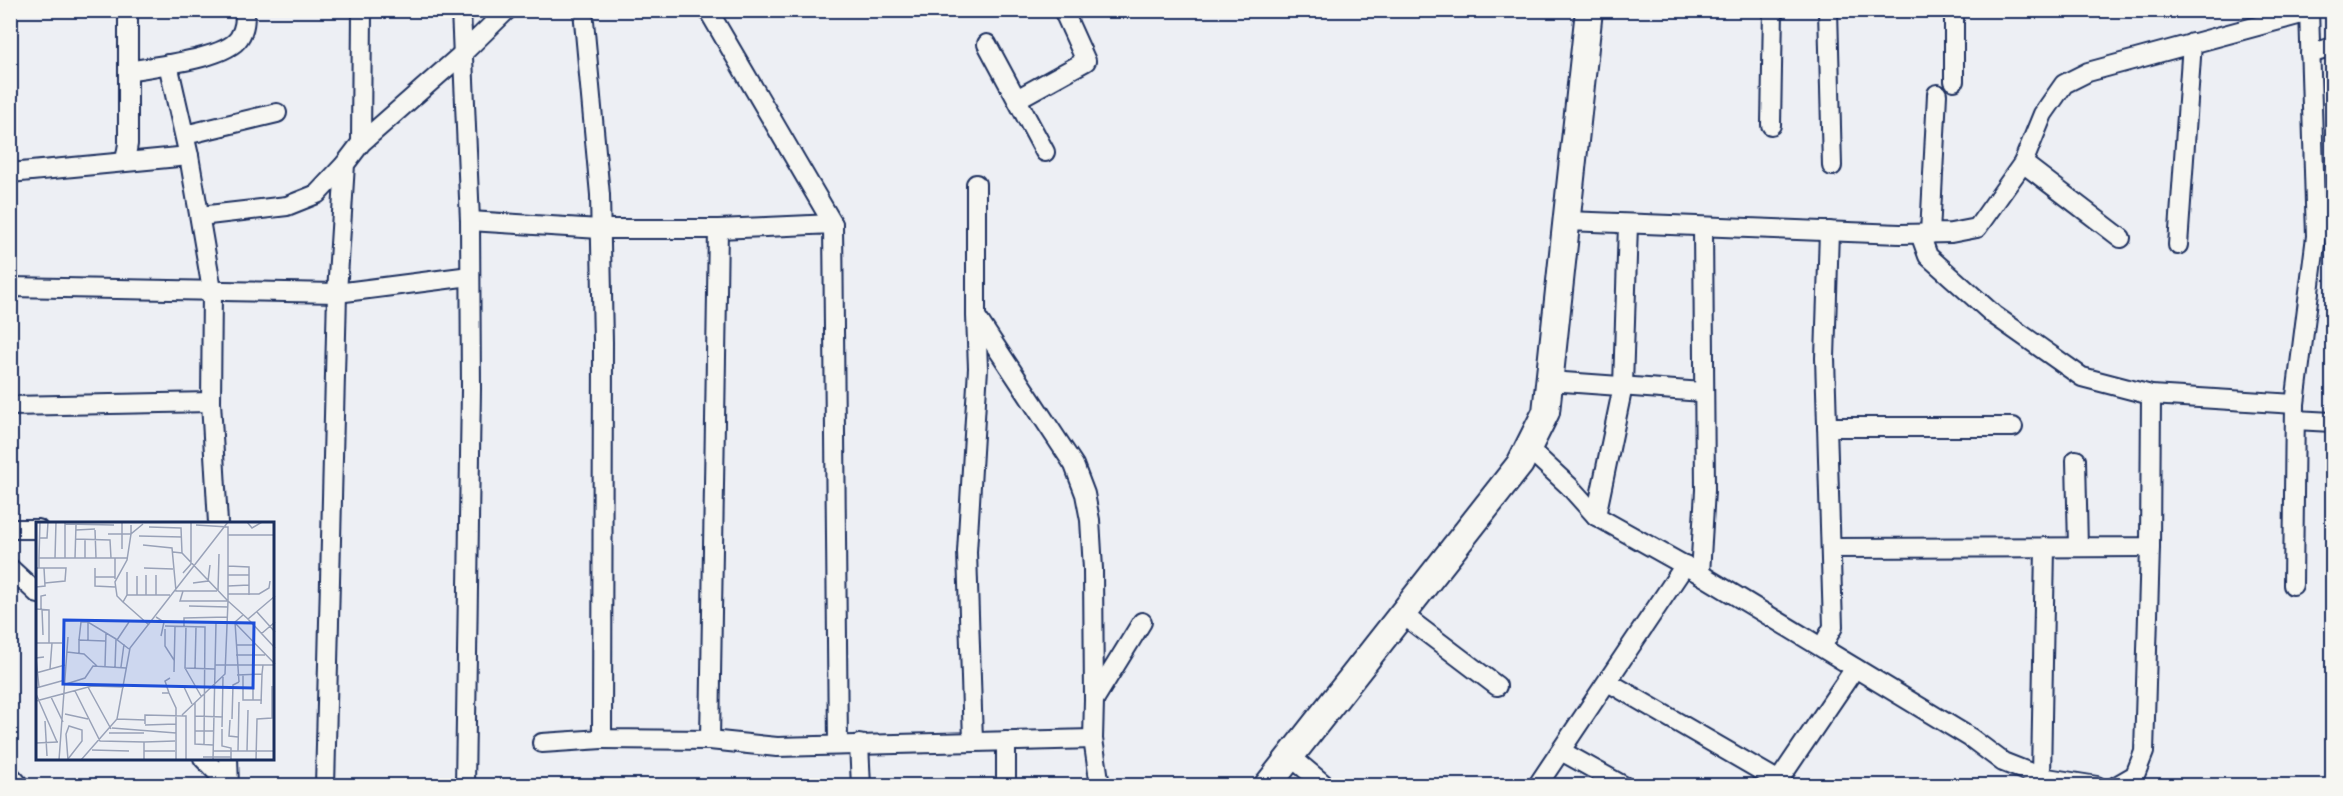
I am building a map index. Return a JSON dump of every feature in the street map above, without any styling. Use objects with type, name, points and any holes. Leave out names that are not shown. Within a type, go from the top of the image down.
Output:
[{"type":"street","points":[[125,161],[128,144],[128,10]]},
{"type":"street","points":[[128,71],[216,55],[239,40],[245,25],[245,10]]},
{"type":"street","points":[[361,143],[362,10]]},
{"type":"street","points":[[461,10],[461,55],[470,221],[471,388],[465,786]]},
{"type":"street","points":[[200,216],[287,206],[316,194],[345,164],[361,143],[461,55],[507,10]]},
{"type":"street","points":[[583,10],[600,195],[603,342],[602,739]]},
{"type":"street","points":[[708,10],[833,224],[838,745]]},
{"type":"street","points":[[1017,99],[1086,61],[1063,10]]},
{"type":"street","points":[[1267,786],[1520,464],[1546,412],[1589,10]]},
{"type":"street","points":[[1771,125],[1773,10]]},
{"type":"street","points":[[1828,10],[1832,166]]},
{"type":"street","points":[[1954,10],[1954,81]]},
{"type":"street","points":[[1567,221],[1925,234],[1951,233],[1977,228],[2023,163],[2043,114],[2064,84],[2088,72],[2309,11],[2310,54],[2324,234],[2295,412],[2293,585]]},
{"type":"street","points":[[2178,244],[2192,43]]},
{"type":"street","points":[[987,44],[1045,152]]},
{"type":"street","points":[[2310,54],[2332,47]]},
{"type":"street","points":[[168,64],[185,135],[212,290],[211,402],[218,522]]},
{"type":"street","points":[[1937,94],[1925,234],[1928,256],[1994,315],[2082,377],[2151,395],[2295,412],[2332,422]]},
{"type":"street","points":[[185,135],[277,113]]},
{"type":"street","points":[[10,173],[189,156]]},
{"type":"street","points":[[2023,163],[2121,238]]},
{"type":"street","points":[[325,786],[337,293],[345,164]]},
{"type":"street","points":[[973,741],[967,552],[978,368],[976,184]]},
{"type":"street","points":[[470,221],[600,229],[718,229],[833,224]]},
{"type":"street","points":[[1596,516],[1623,386],[1628,224]]},
{"type":"street","points":[[1537,786],[1608,682],[1692,570],[1705,490],[1703,227]]},
{"type":"street","points":[[710,740],[718,229]]},
{"type":"street","points":[[1822,647],[1833,627],[1825,358],[1829,231]]},
{"type":"street","points":[[10,287],[337,293],[470,276]]},
{"type":"street","points":[[976,316],[1074,465],[1085,494],[1090,520],[1093,569],[1093,739],[1100,786]]},
{"type":"street","points":[[1550,381],[1703,392]]},
{"type":"street","points":[[2116,786],[2135,776],[2144,752],[2150,546],[2151,395]]},
{"type":"street","points":[[10,406],[211,402]]},
{"type":"street","points":[[1827,427],[2013,427]]},
{"type":"street","points":[[1528,448],[1569,486],[1596,516],[1822,647],[1971,738],[2003,762],[2041,777],[2097,786]]},
{"type":"street","points":[[2076,460],[2078,547]]},
{"type":"street","points":[[10,529],[36,528]]},
{"type":"street","points":[[1831,549],[2150,546]]},
{"type":"street","points":[[2041,777],[2045,547]]},
{"type":"street","points":[[10,567],[36,592]]},
{"type":"street","points":[[1402,614],[1497,686]]},
{"type":"street","points":[[1094,700],[1142,622]]},
{"type":"street","points":[[1608,682],[1777,783],[1855,668]]},
{"type":"street","points":[[542,743],[602,739],[710,740],[777,747],[1093,739]]},
{"type":"street","points":[[1006,741],[1006,786]]},
{"type":"street","points":[[859,744],[861,786]]},
{"type":"street","points":[[1561,751],[1624,786]]},
{"type":"street","points":[[1290,756],[1326,786]]},
{"type":"street","points":[[203,760],[229,785]]},
{"type":"street","points":[[228,760],[229,785]]},
{"type":"street","points":[[10,775],[20,786]]}]
